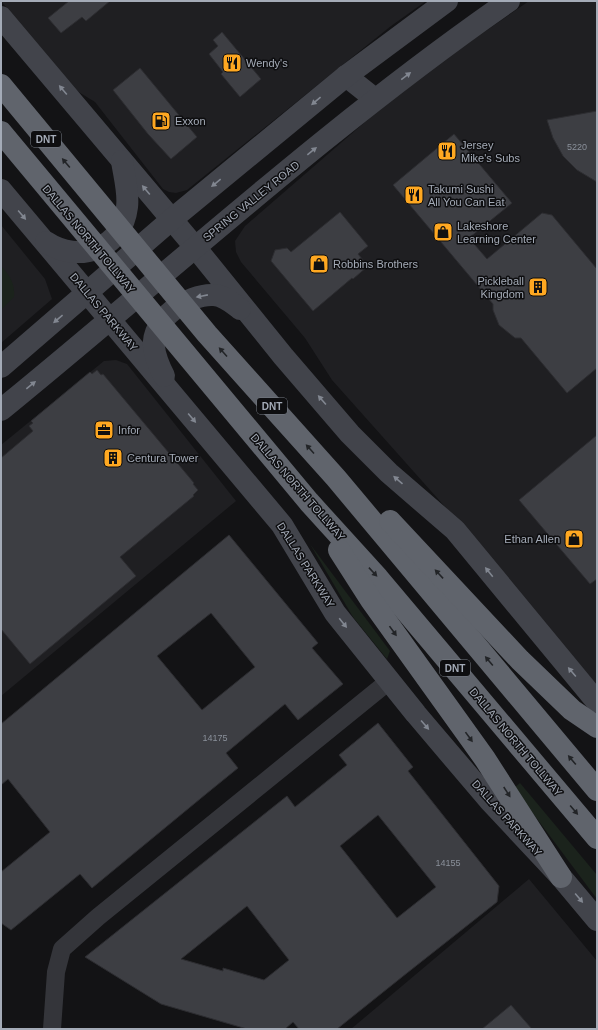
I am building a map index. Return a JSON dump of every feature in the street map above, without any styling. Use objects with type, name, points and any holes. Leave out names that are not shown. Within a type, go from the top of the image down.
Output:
[{"type":"highway","name":"DNT","points":[[1,85],[207,334],[336,478],[597,790]]},
{"type":"highway","name":"DALLAS NORTH TOLLWAY","points":[[1,132],[184,354],[309,502],[378,578],[597,838]]},
{"type":"highway","points":[[336,478],[377,508],[520,660],[572,710],[597,727]]},
{"type":"highway","points":[[309,502],[371,600],[485,760],[561,877]]},
{"type":"main road","points":[[1,367],[171,220],[346,76],[447,1]]},
{"type":"main road","name":"SPRING VALLEY ROAD","points":[[1,410],[375,99],[461,34],[509,1]]},
{"type":"main road","points":[[1,17],[350,434],[389,473],[455,530],[597,702]]},
{"type":"main road","points":[[346,76],[375,99]]},
{"type":"main road","points":[[43,240],[57,249],[78,253],[91,252],[108,242],[124,222],[128,206],[122,161]]},
{"type":"main road","name":"DALLAS PARKWAY","points":[[1,190],[282,525],[335,613],[389,681],[489,800],[561,877],[597,920]]},
{"type":"main road","points":[[174,397],[159,365],[153,347],[157,328],[177,307],[194,298],[215,294],[226,298],[259,326]]},
{"type":"street","points":[[52,1029],[56,972],[62,949],[98,917],[389,681]]},
{"type":"shaded area","points":[[1,1],[426,1],[391,26],[187,190],[176,193],[163,189],[95,102],[72,88]]},
{"type":"shaded area","points":[[529,1],[597,1],[597,685],[447,509],[332,380],[305,338],[241,262],[236,252],[235,241],[245,226],[380,109],[448,57]]},
{"type":"shaded area","points":[[1,225],[45,279],[52,299],[1,343]]},
{"type":"shaded area","points":[[1,266],[11,280],[14,288],[14,297],[1,310]]},
{"type":"shaded area","points":[[116,360],[127,364],[236,501],[1,696],[1,445],[104,361]]},
{"type":"shaded area","points":[[310,544],[390,651],[387,659],[353,617]]},
{"type":"shaded area","points":[[520,783],[597,875],[597,899],[514,788]]},
{"type":"shaded area","points":[[529,879],[597,961],[597,1029],[351,1029]]},
{"type":"building","points":[[69,1],[110,1],[86,21],[82,17],[61,33],[48,18]]},
{"type":"building","name":"Wendy's","points":[[222,32],[261,79],[240,97],[221,74],[223,72],[209,54],[218,46],[213,40]]},
{"type":"building","name":"Exxon","points":[[140,68],[197,137],[171,159],[148,134],[113,90]]},
{"type":"building","points":[[597,111],[597,182],[577,170],[563,156],[553,138],[547,120]]},
{"type":"building","name":"Pickleball Kingdom","points":[[454,134],[512,203],[469,238],[487,259],[542,213],[552,215],[597,269],[597,368],[567,393],[521,338],[515,338],[499,325],[493,310],[493,304],[393,185]]},
{"type":"building","name":"Robbins Brothers","points":[[340,212],[368,246],[358,254],[368,266],[313,311],[271,261],[275,250],[287,248],[291,252]]},
{"type":"building","points":[[97,370],[101,375],[103,374],[194,483],[193,484],[198,490],[193,495],[194,496],[120,557],[136,576],[30,664],[1,629],[1,458],[33,431],[29,426],[33,423],[31,421],[90,372],[92,374]]},
{"type":"building","name":"Ethan Allen","points":[[597,435],[597,579],[590,584],[519,500]]},
{"type":"building","points":[[229,535],[318,643],[312,648],[343,684],[298,720],[285,704],[226,753],[238,768],[92,888],[80,874],[11,930],[1,923],[1,872],[50,832],[8,779],[1,785],[1,724]],"holes":[[[211,613],[255,667],[202,710],[157,656]]]},
{"type":"building","points":[[378,723],[413,767],[408,771],[499,886],[497,902],[337,1029],[299,1029],[293,1022],[285,1029],[247,1029],[161,1004],[85,957],[287,796],[295,807],[347,765],[339,755]],"holes":[[[378,815],[436,887],[397,918],[340,846]],[[247,906],[289,960],[264,980],[223,968],[223,971],[181,959]]]},
{"type":"building","points":[[511,1005],[532,1029],[482,1029]]},
{"type":"place","name":"Wendy's","points":[[232,63]]},
{"type":"place","name":"Exxon","points":[[161,121]]},
{"type":"place","name":"Jersey Mike's Subs","points":[[447,151]]},
{"type":"place","name":"Takumi Sushi All You Can Eat","points":[[414,195]]},
{"type":"place","name":"Lakeshore Learning Center","points":[[443,232]]},
{"type":"place","name":"Robbins Brothers","points":[[319,264]]},
{"type":"place","name":"Pickleball Kingdom","points":[[538,287]]},
{"type":"place","name":"Infor","points":[[104,430]]},
{"type":"place","name":"Centura Tower","points":[[113,458]]},
{"type":"place","name":"Ethan Allen","points":[[574,539]]}]
